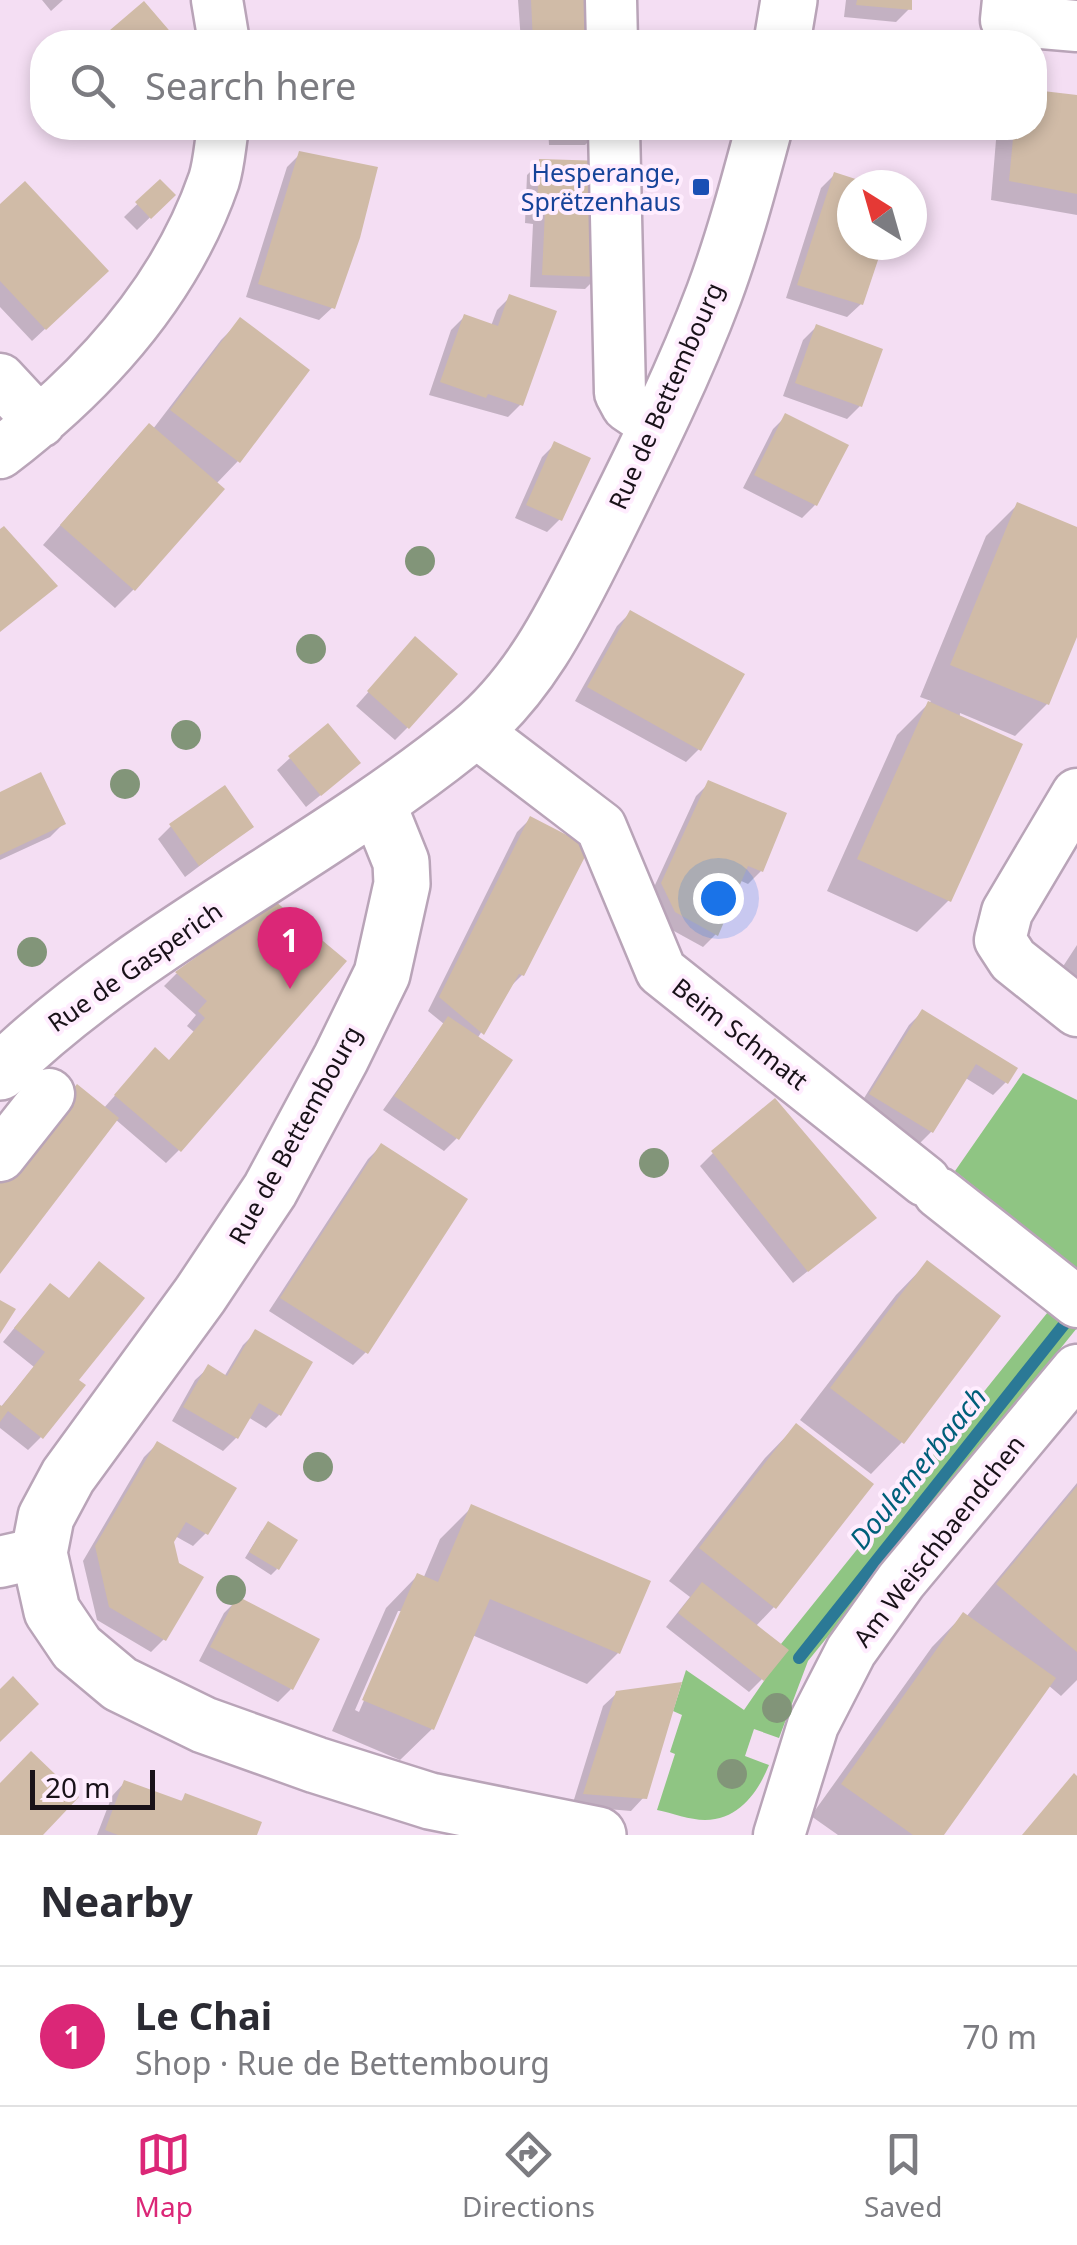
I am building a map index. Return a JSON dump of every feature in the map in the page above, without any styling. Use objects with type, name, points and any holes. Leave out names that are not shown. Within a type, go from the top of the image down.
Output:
[{"type":"main road","points":[[784,30],[789,0]]},
{"type":"main road","name":"Rue de Bettembourg","points":[[598,1835],[430,1800],[335,1771],[204,1724],[120,1684],[77,1648],[20,1557],[68,1476],[200,1295],[270,1190],[342,1058],[382,974],[402,884],[401,862],[378,805],[475,731],[520,684],[562,616],[658,427],[714,294],[761,140]]},
{"type":"main road","name":"Rue de Gasperich","points":[[0,1072],[40,1034],[150,954],[378,805]]},
{"type":"street","points":[[218,0],[222,30]]},
{"type":"street","points":[[611,0],[612,30]]},
{"type":"street","points":[[1007,10],[1077,26]]},
{"type":"street","points":[[0,453],[40,422],[118,347],[176,264],[214,178],[221,140]]},
{"type":"street","points":[[614,140],[620,393],[627,406],[658,427]]},
{"type":"street","points":[[0,379],[40,422]]},
{"type":"street","name":"Beim Schmatt","points":[[475,731],[601,827],[661,971],[1070,1297]]},
{"type":"street","points":[[1077,794],[1007,912],[1000,940],[1013,960],[1077,1011]]},
{"type":"street","points":[[0,1156],[49,1094]]},
{"type":"street","name":"Am Weischbaendchen","points":[[778,1835],[813,1725],[851,1651],[901,1581],[1077,1370]]},
{"type":"green space","points":[[1023,1073],[1077,1100],[1077,1328],[808,1661],[779,1738],[754,1729],[745,1756],[769,1765],[746,1803],[728,1815],[705,1820],[657,1810],[675,1754],[670,1752],[682,1715],[673,1711],[686,1670],[744,1710],[764,1681],[781,1644],[1064,1292],[1059,1261],[1062,1257],[955,1171]]},
{"type":"building","points":[[531,0],[602,0],[604,30],[532,30]]},
{"type":"building","points":[[857,0],[912,0],[912,10],[856,5]]},
{"type":"building","points":[[144,1],[169,30],[110,30]]},
{"type":"building","points":[[1047,91],[1077,95],[1077,194],[1009,181],[1013,140],[1047,140]]},
{"type":"building","points":[[299,151],[378,167],[360,238],[335,309],[258,284]]},
{"type":"building","points":[[539,159],[605,161],[601,277],[542,275],[545,211],[537,211]]},
{"type":"building","points":[[834,172],[837,173],[837,260],[878,260],[863,305],[797,285]]},
{"type":"building","points":[[160,179],[176,195],[151,219],[135,202]]},
{"type":"building","points":[[25,181],[109,271],[46,330],[0,281],[0,204]]},
{"type":"building","points":[[509,294],[557,311],[523,406],[440,382],[464,314],[498,326]]},
{"type":"building","points":[[240,317],[310,370],[240,463],[170,410]]},
{"type":"building","points":[[816,324],[883,349],[862,407],[795,383]]},
{"type":"building","points":[[785,413],[849,445],[817,506],[754,475]]},
{"type":"building","points":[[149,423],[225,489],[135,591],[60,525]]},
{"type":"building","points":[[554,441],[591,458],[562,521],[526,505]]},
{"type":"building","points":[[1017,502],[1077,527],[1077,637],[1049,705],[950,665]]},
{"type":"building","points":[[4,526],[58,586],[0,632],[0,529]]},
{"type":"building","points":[[630,610],[745,674],[701,751],[587,687]]},
{"type":"building","points":[[415,636],[458,674],[409,729],[367,691]]},
{"type":"building","points":[[928,701],[1023,744],[951,902],[857,859]]},
{"type":"building","points":[[328,723],[361,763],[321,796],[288,756]]},
{"type":"building","points":[[41,772],[66,824],[0,855],[0,792]]},
{"type":"building","points":[[708,780],[787,813],[763,872],[748,866],[718,936],[675,912],[661,883]]},
{"type":"building","points":[[225,785],[254,827],[199,866],[169,824]]},
{"type":"building","points":[[530,816],[590,847],[524,976],[519,974],[484,1035],[439,997]]},
{"type":"building","points":[[275,901],[347,961],[181,1152],[114,1095],[155,1047],[169,1060],[205,1018],[198,1011],[207,1001],[175,972]]},
{"type":"building","points":[[922,1009],[1018,1068],[1008,1084],[976,1064],[933,1133],[869,1094]]},
{"type":"building","points":[[448,1016],[513,1060],[459,1140],[394,1096]]},
{"type":"building","points":[[77,1084],[119,1118],[0,1274],[0,1179]]},
{"type":"building","points":[[775,1098],[877,1218],[808,1272],[711,1151]]},
{"type":"building","points":[[381,1143],[468,1199],[368,1354],[280,1298]]},
{"type":"building","points":[[927,1260],[1001,1316],[904,1444],[830,1388]]},
{"type":"building","points":[[99,1261],[145,1298],[79,1380],[86,1385],[43,1439],[8,1411],[0,1422],[0,1405],[45,1352],[14,1328],[50,1283],[69,1298]]},
{"type":"building","points":[[0,1300],[16,1309],[0,1334]]},
{"type":"building","points":[[255,1329],[313,1362],[281,1416],[259,1403],[238,1439],[183,1407],[208,1364],[227,1376]]},
{"type":"building","points":[[796,1423],[874,1484],[776,1609],[699,1548]]},
{"type":"building","points":[[157,1441],[237,1488],[208,1535],[186,1522],[174,1542],[179,1563],[204,1577],[166,1641],[109,1607],[95,1546]]},
{"type":"building","points":[[1077,1486],[1077,1652],[996,1584]]},
{"type":"building","points":[[471,1504],[651,1581],[620,1654],[490,1599],[434,1730],[362,1700],[417,1573],[438,1582]]},
{"type":"building","points":[[268,1521],[298,1540],[279,1570],[249,1552]]},
{"type":"building","points":[[702,1582],[789,1650],[764,1681],[678,1613]]},
{"type":"building","points":[[237,1596],[320,1639],[293,1690],[210,1647]]},
{"type":"building","points":[[963,1612],[1056,1678],[944,1835],[913,1835],[841,1784]]},
{"type":"building","points":[[13,1676],[39,1704],[0,1742],[0,1689]]},
{"type":"building","points":[[682,1682],[647,1799],[583,1794],[616,1691]]},
{"type":"building","points":[[31,1751],[79,1797],[43,1835],[0,1835],[0,1783]]},
{"type":"building","points":[[1074,1773],[1077,1835],[1022,1835]]},
{"type":"building","points":[[124,1780],[182,1801],[185,1793],[262,1822],[257,1835],[118,1835],[105,1830]]},
{"type":"waterway","name":"Doulemerbaach","points":[[799,1658],[1074,1312]]},
{"type":"place","name":"Hesperange, Sprëtzenhaus","points":[[701,187]]},
{"type":"place","name":"Le Chai","points":[[290,989]]}]
